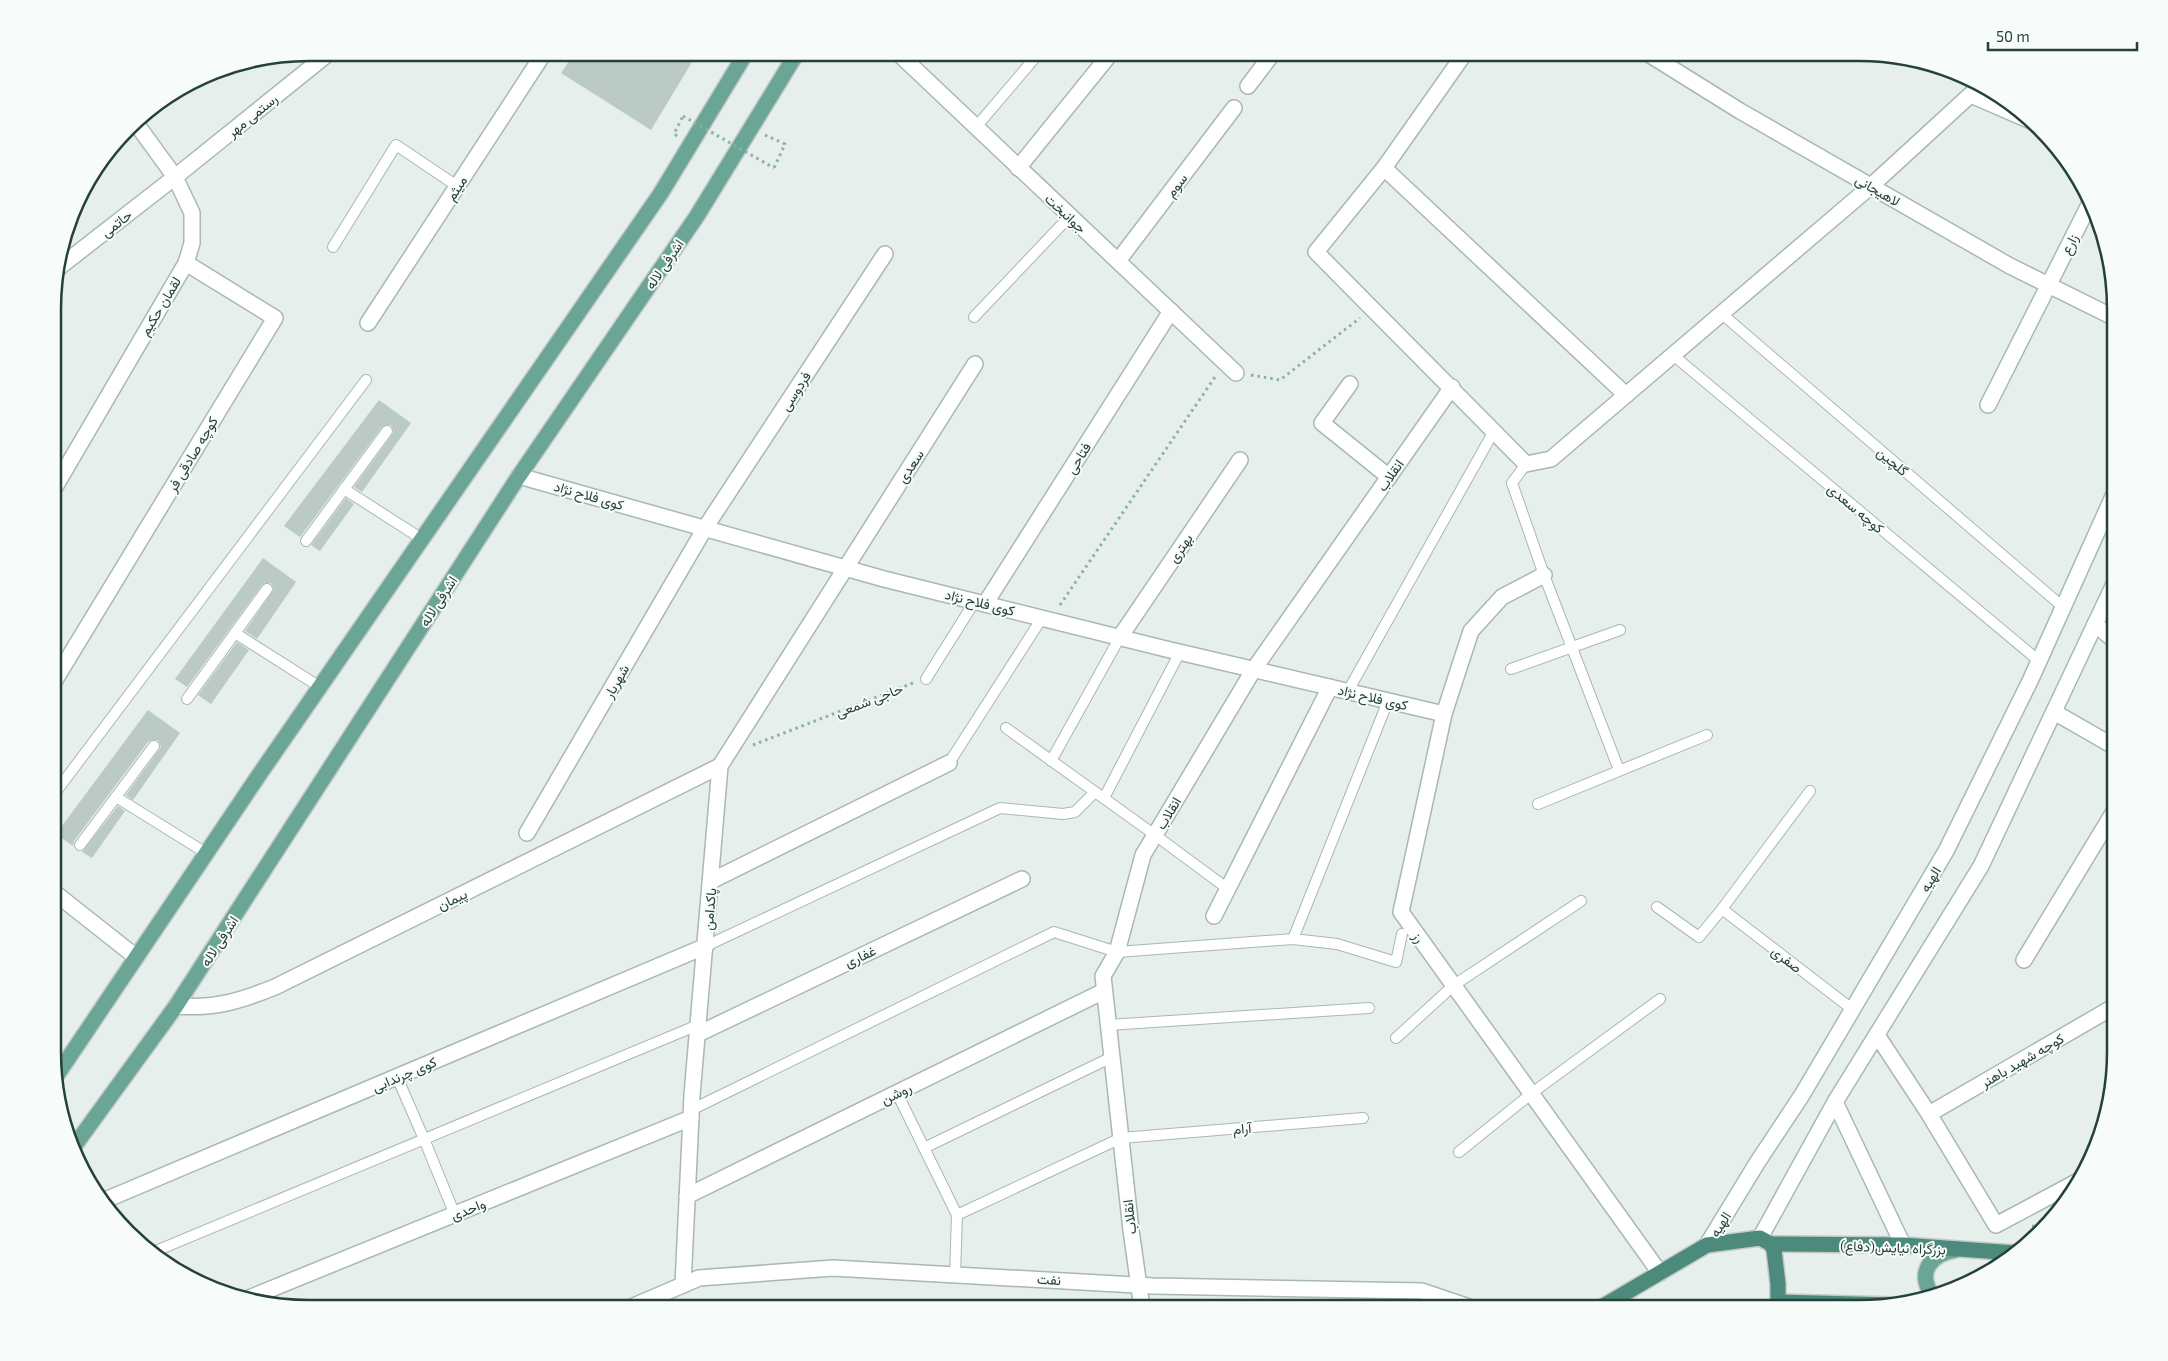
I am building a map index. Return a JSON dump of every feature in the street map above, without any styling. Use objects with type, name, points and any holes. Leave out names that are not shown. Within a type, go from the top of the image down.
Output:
[{"type":"highway","name":"بزرگراه نیایش(دفاع)","points":[[1707,1244],[1766,1241],[1903,1245],[2005,1252]]},
{"type":"highway","points":[[1766,1241],[1776,1265],[1776,1300]]},
{"type":"highway","points":[[1614,1300],[1707,1244]]},
{"type":"main road","points":[[62,1068],[320,686],[661,193],[741,61]]},
{"type":"main road","name":"اشرفی لاله","points":[[78,1141],[176,1006],[519,476],[697,216],[792,61]]},
{"type":"main road","points":[[1928,1290],[1926,1274],[1931,1261],[1942,1252],[1957,1249]]},
{"type":"street","name":"رستمی مهر","points":[[176,177],[318,61]]},
{"type":"street","name":"میثم","points":[[368,323],[538,61]]},
{"type":"street","name":"جوانبخت","points":[[907,61],[1236,373]]},
{"type":"street","points":[[1018,168],[1104,61]]},
{"type":"street","points":[[1248,86],[1266,61]]},
{"type":"street","points":[[1459,61],[1384,168],[1316,252],[1452,387],[1526,464],[1551,459],[1871,186],[1975,90],[1988,97]]},
{"type":"street","name":"لاهیجانی","points":[[1662,61],[1740,111],[2010,266],[2107,314]]},
{"type":"street","name":"سوم","points":[[1118,261],[1234,108]]},
{"type":"street","name":"لقمان حکیم","points":[[61,477],[186,263],[192,243],[192,214],[176,177],[140,129]]},
{"type":"street","points":[[1384,168],[1626,396]]},
{"type":"street","name":"حاتمی","points":[[66,262],[176,177]]},
{"type":"street","name":"زارع","points":[[1988,405],[2086,210]]},
{"type":"street","name":"فردوسی","points":[[705,528],[885,254]]},
{"type":"street","name":"کوچه صادقی فر","points":[[61,670],[276,318],[186,263]]},
{"type":"street","name":"فتاحی","points":[[980,602],[1171,311]]},
{"type":"street","name":"سعدی","points":[[844,568],[975,364]]},
{"type":"street","points":[[1350,384],[1322,424],[1389,477]]},
{"type":"street","name":"انقلاب","points":[[1141,1300],[1102,976],[1117,952],[1143,854],[1254,669],[1452,387]]},
{"type":"street","name":"بهتری","points":[[1120,637],[1240,460]]},
{"type":"street","name":"کوی فلاح نژاد","points":[[519,476],[844,568],[1180,652],[1444,714]]},
{"type":"street","name":"الهیه","points":[[1707,1244],[1802,1095],[1946,852],[2039,661],[2107,510]]},
{"type":"street","name":"شهریار","points":[[527,833],[705,528]]},
{"type":"street","name":"پاکدامن","points":[[683,1285],[691,1114],[711,881],[724,761],[844,568]]},
{"type":"street","name":"رز","points":[[1544,575],[1502,596],[1471,631],[1444,714],[1401,912],[1660,1273]]},
{"type":"street","points":[[1766,1241],[1835,1102],[1981,866],[2107,599]]},
{"type":"street","points":[[2095,624],[2107,635]]},
{"type":"street","points":[[1214,916],[1330,687]]},
{"type":"street","points":[[2054,712],[2107,742]]},
{"type":"street","name":"پیمان","points":[[176,1006],[202,1008],[247,998],[275,987],[724,761]]},
{"type":"street","points":[[711,881],[949,763]]},
{"type":"street","points":[[2024,960],[2107,823]]},
{"type":"street","name":"غفاری","points":[[698,1029],[1022,879]]},
{"type":"street","points":[[61,898],[136,957]]},
{"type":"street","name":"کوی چرندابی","points":[[109,1199],[706,946]]},
{"type":"street","name":"روشن","points":[[687,1196],[1104,991]]},
{"type":"street","name":"کوچه شهید باهنر","points":[[1929,1114],[2107,1011]]},
{"type":"street","points":[[1877,1035],[1929,1114],[1996,1225],[2067,1187]]},
{"type":"street","points":[[1835,1102],[1903,1245]]},
{"type":"street","name":"واحدی","points":[[258,1294],[691,1114]]},
{"type":"street","name":"نفت","points":[[648,1300],[698,1278],[833,1268],[1138,1284],[1422,1291],[1448,1300]]},
{"type":"lane","points":[[976,128],[1032,61]]},
{"type":"lane","points":[[333,247],[396,145],[457,186]]},
{"type":"lane","points":[[974,317],[1070,216]]},
{"type":"lane","name":"گلچین","points":[[1722,314],[2064,607]]},
{"type":"lane","name":"کوچه سعدی","points":[[1673,355],[2039,661]]},
{"type":"lane","points":[[61,785],[366,380]]},
{"type":"lane","points":[[1348,691],[1494,430]]},
{"type":"lane","points":[[306,541],[387,431]]},
{"type":"lane","points":[[1526,464],[1512,483],[1544,575],[1619,770]]},
{"type":"lane","points":[[344,489],[422,540]]},
{"type":"lane","points":[[187,699],[267,589]]},
{"type":"lane","points":[[926,679],[980,602]]},
{"type":"lane","points":[[949,763],[1046,619]]},
{"type":"lane","points":[[1511,669],[1620,630]]},
{"type":"lane","points":[[235,633],[320,686]]},
{"type":"lane","points":[[1051,761],[1120,637]]},
{"type":"lane","points":[[706,946],[1000,808],[1063,814],[1075,812],[1099,795],[1180,652]]},
{"type":"lane","points":[[1293,939],[1388,701]]},
{"type":"lane","points":[[1006,728],[1228,890]]},
{"type":"lane","points":[[1538,804],[1707,735]]},
{"type":"lane","points":[[80,845],[154,746]]},
{"type":"lane","points":[[1657,907],[1699,937],[1810,791]]},
{"type":"lane","points":[[116,797],[206,854]]},
{"type":"lane","points":[[1396,1038],[1454,985],[1581,901]]},
{"type":"lane","name":"صفری","points":[[1722,909],[1852,1009]]},
{"type":"lane","points":[[691,1114],[1054,932],[1117,952],[1293,939],[1337,944],[1396,962],[1402,934]]},
{"type":"lane","points":[[1459,1152],[1532,1093],[1660,999]]},
{"type":"lane","points":[[1108,1025],[1369,1008]]},
{"type":"lane","points":[[158,1249],[424,1139],[698,1029]]},
{"type":"lane","points":[[924,1148],[1112,1058]]},
{"type":"lane","points":[[397,1077],[454,1214]]},
{"type":"lane","points":[[896,1093],[957,1215],[955,1274]]},
{"type":"lane","name":"آرام","points":[[1120,1138],[1363,1118]]},
{"type":"lane","points":[[957,1215],[1120,1138]]},
{"type":"path","points":[[674,134],[683,116],[774,168],[784,144]]},
{"type":"path","points":[[1046,619],[1220,371],[1280,380],[1372,308]]},
{"type":"path","name":"حاجی شمعی","points":[[724,761],[926,679]]},
{"type":"building","points":[[569,61],[693,61],[651,130],[561,73]]},
{"type":"building","points":[[379,400],[411,423],[362,492],[354,487],[394,432],[391,425],[382,427],[300,537],[284,526]]},
{"type":"building","points":[[346,498],[354,504],[320,551],[311,545]]},
{"type":"building","points":[[263,558],[296,582],[257,639],[245,631],[274,589],[271,583],[262,585],[187,687],[175,679]]},
{"type":"building","points":[[237,642],[249,650],[211,704],[198,695]]},
{"type":"building","points":[[148,710],[180,733],[133,800],[126,795],[161,747],[158,740],[148,742],[74,841],[73,846],[61,838],[61,827]]},
{"type":"building","points":[[118,806],[125,811],[92,858],[82,852]]}]
